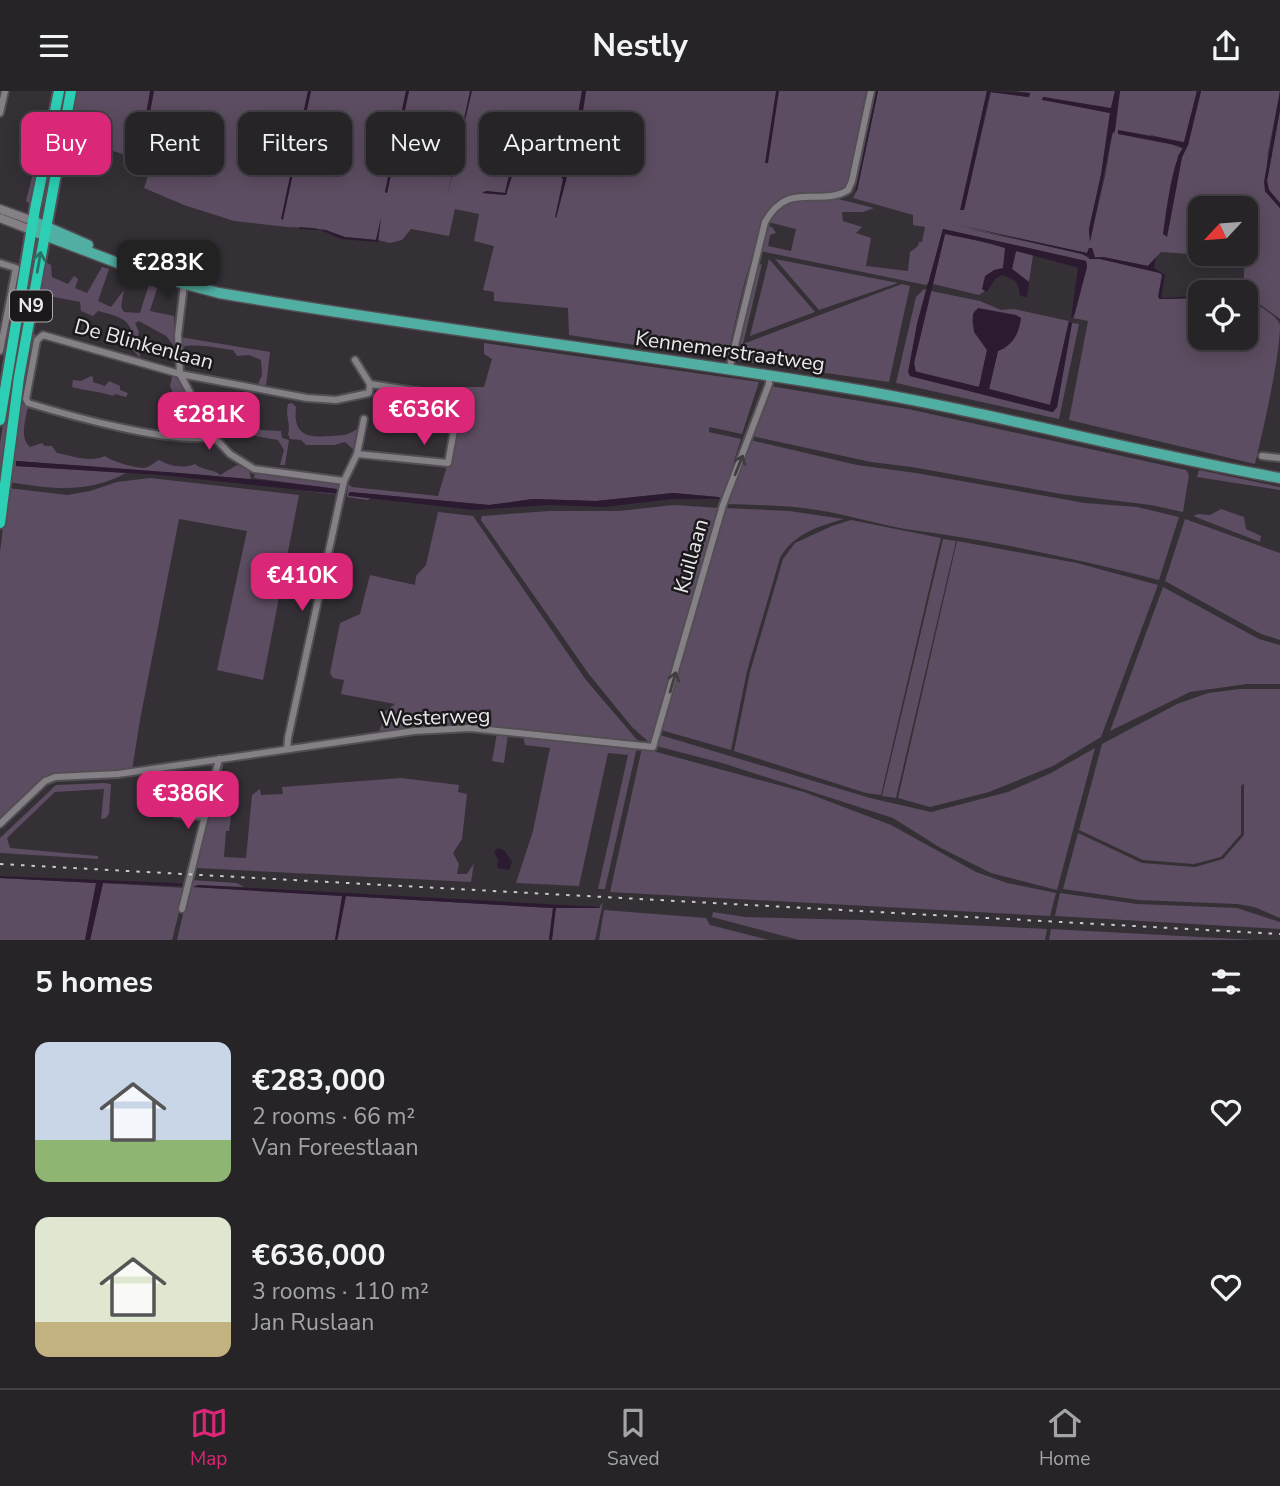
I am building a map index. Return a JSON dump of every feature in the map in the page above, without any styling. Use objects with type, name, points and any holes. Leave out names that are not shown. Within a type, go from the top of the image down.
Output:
[{"type":"highway","name":"N9","points":[[0,420],[32,225],[59,91]]},
{"type":"highway","name":"N9","points":[[0,523],[18,385],[71,91]]},
{"type":"main road","name":"Kennemerstraatweg","points":[[0,209],[147,274],[184,285],[267,301],[729,370],[769,380],[925,403],[1280,478]]},
{"type":"main road","name":"Kennemerstraatweg","points":[[0,218],[32,225]]},
{"type":"street","points":[[729,370],[765,222],[772,211],[785,200],[841,194],[848,190],[871,91]]},
{"type":"street","points":[[0,113],[3,94]]},
{"type":"street","points":[[0,263],[16,268],[0,351]]},
{"type":"street","points":[[184,285],[177,335],[180,374],[213,436],[230,454],[251,468],[344,481]]},
{"type":"street","name":"De Blinkenlaan","points":[[213,436],[186,439],[125,428],[28,403],[26,399],[37,340],[43,335],[180,374],[307,398],[336,400],[369,393],[370,384]]},
{"type":"street","points":[[355,361],[370,384],[460,398],[449,463],[357,454]]},
{"type":"street","name":"Kuillaan","points":[[653,747],[723,505],[769,380]]},
{"type":"street","points":[[288,748],[344,481],[357,454],[364,419]]},
{"type":"street","points":[[1262,456],[1280,458]]},
{"type":"street","name":"Westerweg","points":[[0,824],[49,778],[118,774],[414,730],[470,729],[653,747]]},
{"type":"street","points":[[182,909],[219,759]]},
{"type":"street","points":[[176,814],[205,817]]},
{"type":"shaded area","points":[[75,91],[308,91],[304,112],[238,112],[238,175],[291,175],[282,220],[292,175],[352,175],[352,112],[306,112],[311,91],[406,91],[402,112],[366,112],[366,175],[389,175],[387,193],[391,175],[465,175],[465,112],[404,112],[409,91],[582,91],[578,112],[479,112],[479,175],[510,175],[505,193],[484,193],[506,195],[512,175],[561,177],[563,179],[556,218],[567,175],[644,175],[644,112],[583,112],[586,91],[866,91],[847,186],[832,192],[792,195],[773,211],[763,228],[747,273],[727,359],[569,335],[568,308],[494,301],[494,292],[483,290],[494,246],[474,241],[482,198],[479,214],[455,209],[449,236],[411,229],[402,240],[390,243],[378,240],[381,218],[376,240],[345,237],[315,228],[234,221],[184,205],[144,188],[146,175],[224,175],[224,112],[125,112],[125,155],[111,151],[111,112],[71,112]]},
{"type":"shaded area","points":[[150,91],[154,91],[150,112],[146,112]]},
{"type":"shaded area","points":[[308,91],[311,91],[306,112],[304,112]]},
{"type":"shaded area","points":[[406,91],[409,91],[404,112],[402,112]]},
{"type":"shaded area","points":[[470,91],[472,91],[465,121]]},
{"type":"shaded area","points":[[582,91],[586,91],[583,112],[578,112]]},
{"type":"shaded area","points":[[776,91],[779,91],[768,163],[765,163]]},
{"type":"shaded area","points":[[878,91],[987,91],[961,210],[964,210],[991,92],[1028,97],[1030,93],[1016,91],[1115,91],[1111,109],[1044,97],[1042,99],[1110,113],[1101,175],[1089,229],[1090,241],[1120,91],[1197,91],[1184,143],[1147,134],[1183,149],[1178,155],[1167,237],[1182,157],[1188,145],[1201,91],[1280,91],[1268,153],[1265,191],[1280,208],[1280,319],[1258,303],[1258,280],[1244,280],[1245,266],[1258,266],[1258,196],[1188,196],[1188,254],[1161,252],[1148,266],[1095,257],[1092,248],[1089,248],[1087,253],[965,228],[1160,273],[1163,275],[1159,299],[1188,298],[1188,350],[1258,350],[1258,305],[1270,313],[1280,325],[1279,339],[1255,464],[1069,420],[1088,321],[1073,318],[1087,267],[1086,261],[943,229],[926,285],[760,251],[767,226],[772,227],[776,233],[770,235],[768,246],[791,251],[796,229],[768,222],[787,201],[838,196],[838,199],[874,208],[863,212],[842,212],[843,221],[862,227],[856,233],[871,238],[866,266],[908,271],[910,252],[922,242],[925,227],[913,225],[913,215],[853,198]]},
{"type":"shaded area","points":[[878,91],[857,191],[856,190]]},
{"type":"shaded area","points":[[987,91],[1030,93],[1029,97],[990,92],[964,210],[960,210]]},
{"type":"shaded area","points":[[1115,91],[1120,91],[1115,131],[1112,134],[1090,242],[1089,229],[1101,175],[1110,113],[1042,100],[1043,97],[1111,108]]},
{"type":"shaded area","points":[[1197,91],[1201,91],[1188,145],[1182,157],[1167,237],[1163,234],[1170,189],[1183,148],[1118,134],[1118,130],[1184,142]]},
{"type":"shaded area","points":[[1280,91],[1280,110],[1267,181],[1269,190],[1280,203],[1280,208],[1265,191],[1264,182]]},
{"type":"shaded area","points":[[1280,110],[1280,203],[1269,190],[1267,181]]},
{"type":"shaded area","points":[[33,175],[36,175],[30,204],[26,201]]},
{"type":"shaded area","points":[[290,175],[293,175],[283,220],[281,219]]},
{"type":"shaded area","points":[[389,175],[391,175],[387,193]]},
{"type":"shaded area","points":[[509,175],[512,175],[506,195],[482,193],[486,191],[505,193]]},
{"type":"shaded area","points":[[554,175],[567,175],[556,218],[563,180],[561,176]]},
{"type":"shaded area","points":[[381,218],[378,242],[341,239],[321,230],[299,227],[326,230],[345,237],[376,240]]},
{"type":"shaded area","points":[[959,225],[1087,253],[1089,248],[1092,248],[1095,258],[1103,257],[1148,266],[1156,257],[1154,268],[1165,275],[1161,298],[1188,298],[1160,299],[1160,273],[1100,259],[1089,259],[1082,254]]},
{"type":"shaded area","points":[[943,229],[1086,261],[1087,267],[1075,313],[1071,318],[1078,269],[1076,267],[1016,251],[1012,269],[1029,282],[1027,297],[1020,296],[1016,282],[1002,275],[995,279],[987,292],[982,289],[985,276],[1003,268],[1005,248],[945,234],[914,363],[916,372],[979,387],[987,350],[974,332],[973,314],[978,308],[1016,315],[1021,318],[1019,329],[1011,342],[998,351],[989,389],[1050,405],[1069,321],[1072,323],[1057,407],[1053,412],[910,376],[908,372],[917,324]]},
{"type":"shaded area","points":[[945,234],[1006,248],[1003,269],[979,295],[933,284]]},
{"type":"shaded area","points":[[33,243],[36,244],[0,490],[0,443]]},
{"type":"shaded area","points":[[1016,251],[1033,255],[1029,282],[1012,269]]},
{"type":"shaded area","points":[[769,259],[815,312],[750,336]]},
{"type":"shaded area","points":[[775,259],[898,283],[819,310]]},
{"type":"shaded area","points":[[46,262],[51,265],[52,277],[68,284],[74,276],[78,279],[75,288],[87,293],[102,267],[109,269],[98,301],[111,307],[124,290],[121,307],[124,312],[140,313],[149,284],[157,288],[150,311],[174,316],[174,346],[166,336],[139,321],[135,323],[139,332],[135,350],[140,354],[140,358],[132,349],[132,332],[126,322],[98,311],[93,316],[81,311],[80,302],[49,296],[42,312],[36,314]]},
{"type":"shaded area","points":[[762,264],[743,344],[902,284],[910,286],[889,382],[733,360],[756,266]]},
{"type":"shaded area","points":[[926,290],[917,324],[910,376],[1052,412],[1057,407],[1072,323],[1079,324],[1059,419],[896,383],[916,297]]},
{"type":"shaded area","points":[[931,291],[980,301],[1001,310],[1014,309],[1069,321],[1050,405],[989,389],[998,351],[1005,348],[975,310],[973,327],[987,350],[979,387],[915,371],[914,363]]},
{"type":"shaded area","points":[[32,333],[35,334],[22,401],[28,405],[24,433],[30,447],[42,443],[52,446],[57,453],[87,459],[105,456],[140,468],[149,467],[159,460],[176,466],[195,464],[220,475],[237,465],[249,470],[251,479],[17,461],[16,466],[126,473],[83,487],[54,488],[9,482],[22,382]]},
{"type":"shaded area","points":[[180,337],[270,352],[266,386],[258,384],[262,375],[261,360],[249,355],[237,356],[233,350],[181,347]]},
{"type":"shaded area","points":[[484,343],[759,382],[742,434],[709,427],[709,432],[741,439],[722,499],[673,493],[596,501],[533,499],[489,505],[350,492],[348,495],[370,498],[347,497],[348,484],[352,487],[438,496],[447,466],[451,463],[462,397],[459,387],[484,387],[492,359],[484,354]]},
{"type":"shaded area","points":[[173,373],[177,374],[191,406],[179,411],[160,406],[159,401],[168,402],[174,396],[170,386]]},
{"type":"shaded area","points":[[91,376],[93,382],[105,386],[109,381],[120,386],[120,390],[128,393],[126,397],[72,387],[73,380],[81,381]]},
{"type":"shaded area","points":[[764,385],[908,409],[1186,470],[1189,475],[1183,512],[871,462],[747,435]]},
{"type":"shaded area","points":[[292,403],[296,407],[297,424],[303,433],[341,435],[357,429],[353,449],[345,442],[334,445],[306,445],[301,440],[290,439],[287,408],[288,404]]},
{"type":"shaded area","points":[[244,416],[261,430],[281,431],[282,438],[289,440],[285,465],[280,465],[284,450],[278,440],[255,436],[251,427],[240,417]]},
{"type":"shaded area","points":[[746,439],[857,465],[1085,503],[1137,507],[1179,517],[1159,580],[1036,551],[900,528],[829,512],[783,506],[726,504]]},
{"type":"shaded area","points":[[16,461],[257,480],[337,489],[337,494],[161,475],[16,466]]},
{"type":"shaded area","points":[[1199,470],[1280,487],[1280,490],[1197,477]]},
{"type":"shaded area","points":[[255,472],[338,482],[341,484],[339,495],[297,490],[319,492],[336,489],[254,478]]},
{"type":"shaded area","points":[[150,478],[299,495],[263,680],[217,670],[247,531],[179,519],[132,770],[49,774],[0,821],[0,552],[8,488],[67,495],[117,482]]},
{"type":"shaded area","points":[[350,492],[489,505],[533,499],[596,501],[673,493],[722,499],[672,499],[605,507],[549,505],[474,510],[350,496]]},
{"type":"shaded area","points":[[674,505],[720,508],[651,744],[632,727],[588,673],[481,520],[482,516],[549,511],[619,511]]},
{"type":"shaded area","points":[[725,508],[789,511],[844,519],[799,537],[780,558],[747,671],[731,750],[661,730]]},
{"type":"shaded area","points":[[1221,509],[1244,517],[1246,529],[1261,536],[1260,542],[1193,516],[1210,515]]},
{"type":"shaded area","points":[[438,512],[473,516],[586,680],[638,741],[455,723],[379,731],[383,713],[395,704],[341,694],[344,680],[333,678],[330,673],[340,623],[360,614],[370,575],[415,585],[416,576],[426,565]]},
{"type":"shaded area","points":[[1185,519],[1280,553],[1280,640],[1261,634],[1165,581]]},
{"type":"shaded area","points":[[851,520],[941,538],[881,795],[866,793],[734,751],[750,672],[783,559],[795,543]]},
{"type":"shaded area","points":[[943,539],[956,541],[896,798],[882,796]]},
{"type":"shaded area","points":[[957,541],[1077,563],[1158,585],[1101,737],[1053,766],[989,792],[930,807],[898,798]]},
{"type":"shaded area","points":[[1163,587],[1259,639],[1280,645],[1280,684],[1247,684],[1190,692],[1110,731]]},
{"type":"shaded area","points":[[1240,689],[1280,689],[1280,918],[1254,907],[1237,904],[1139,900],[1063,889],[1078,833],[1142,863],[1195,867],[1223,859],[1244,835],[1244,783],[1241,786],[1241,834],[1221,857],[1194,864],[1143,860],[1079,830],[1102,744],[1177,704],[1208,693]]},
{"type":"shaded area","points":[[497,733],[508,734],[504,763],[492,761]]},
{"type":"shaded area","points":[[660,735],[870,798],[931,812],[1008,792],[1051,773],[1095,748],[1057,890],[991,873],[939,847],[893,818],[722,763],[656,746]]},
{"type":"shaded area","points":[[523,736],[637,747],[605,889],[598,889],[628,755],[608,753],[579,886],[516,883],[533,831],[550,748],[525,745]]},
{"type":"shaded area","points":[[642,748],[804,792],[891,825],[976,872],[1007,883],[1056,893],[1050,916],[610,892]]},
{"type":"shaded area","points":[[224,762],[216,795],[234,795],[229,831],[226,831],[224,857],[246,858],[252,795],[260,789],[261,795],[283,794],[282,787],[401,778],[459,785],[458,792],[467,794],[462,839],[453,853],[459,864],[457,874],[467,874],[474,863],[471,882],[197,868],[220,765]]},
{"type":"shaded area","points":[[111,784],[109,814],[106,818],[101,819],[104,789],[55,792],[7,838],[10,848],[98,856],[98,859],[0,853],[0,838],[56,785]]},
{"type":"shaded area","points":[[498,848],[504,850],[512,862],[509,870],[497,868],[498,859],[494,852]]},
{"type":"shaded area","points":[[0,876],[184,884],[103,883],[90,940],[85,940],[96,883]]},
{"type":"shaded area","points":[[0,878],[97,883],[85,940],[0,940]]},
{"type":"shaded area","points":[[191,880],[237,883],[244,887],[193,887],[343,896],[335,940],[177,940]]},
{"type":"shaded area","points":[[103,883],[185,888],[172,940],[90,940]]},
{"type":"shaded area","points":[[198,885],[600,908],[556,908],[552,939],[549,940],[553,908],[346,896],[338,937],[335,940],[342,896],[193,887]]},
{"type":"shaded area","points":[[1060,893],[1137,904],[1237,908],[1280,922],[1280,929],[1055,916]]},
{"type":"shaded area","points":[[345,896],[553,908],[549,940],[337,940]]},
{"type":"shaded area","points":[[603,902],[595,940],[552,940],[555,908],[599,908]]},
{"type":"shaded area","points":[[604,910],[706,918],[710,925],[769,940],[599,940]]},
{"type":"shaded area","points":[[713,912],[745,917],[1047,929],[1045,940],[799,940],[712,917]]},
{"type":"shaded area","points":[[1051,929],[1255,940],[1049,940]]},
{"type":"railway","points":[[0,864],[1280,934]]}]
